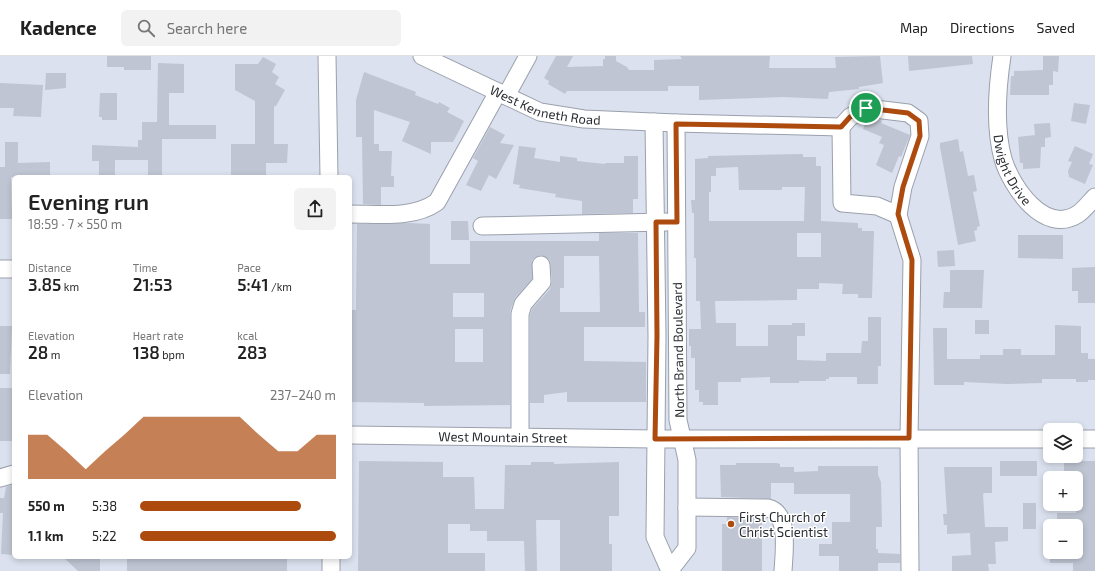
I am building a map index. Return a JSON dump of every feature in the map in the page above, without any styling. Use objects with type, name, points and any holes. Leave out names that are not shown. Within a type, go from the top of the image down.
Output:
[{"type":"street","points":[[327,56],[329,175]]},
{"type":"street","name":"West Kenneth Road","points":[[422,56],[540,112],[584,119],[676,124],[841,127]]},
{"type":"street","points":[[352,214],[401,214],[427,209],[437,202],[502,94],[528,56]]},
{"type":"street","name":"Dwight Drive","points":[[1002,56],[997,101],[1000,142],[1003,159],[1018,190],[1026,202],[1042,214],[1054,218],[1065,219],[1078,214],[1095,197]]},
{"type":"street","points":[[898,214],[877,206],[842,204],[841,127],[850,117],[866,108],[908,113],[919,121],[920,136],[903,187],[898,214],[912,260],[909,438],[910,571]]},
{"type":"street","name":"North Brand Boulevard","points":[[654,122],[657,336],[655,537],[670,571],[687,548],[687,460],[678,420],[676,124]]},
{"type":"street","points":[[482,226],[677,222]]},
{"type":"street","points":[[520,437],[520,314],[523,304],[542,282],[541,265]]},
{"type":"street","points":[[0,269],[12,269]]},
{"type":"street","name":"West Mountain Street","points":[[352,435],[655,439],[1043,438]]},
{"type":"street","points":[[1083,439],[1095,439]]},
{"type":"street","points":[[0,478],[12,475]]},
{"type":"street","points":[[687,507],[768,508],[775,511],[782,519],[784,571]]},
{"type":"street","points":[[331,559],[331,571]]},
{"type":"building","points":[[107,56],[151,56],[151,70],[124,70],[124,67],[107,67]]},
{"type":"building","points":[[556,56],[573,56],[567,67],[603,66],[603,59],[605,59],[605,56],[616,56],[616,61],[627,67],[629,70],[654,70],[654,60],[682,59],[680,56],[770,56],[769,68],[836,68],[835,57],[880,56],[883,83],[859,87],[859,89],[829,92],[828,99],[783,97],[699,100],[699,86],[668,86],[668,91],[567,91],[565,94],[548,84],[549,81],[544,78]]},
{"type":"building","points":[[908,56],[972,56],[973,64],[909,71]]},
{"type":"building","points":[[1043,56],[1059,56],[1058,72],[1053,71],[1053,85],[1049,85],[1049,95],[1010,95],[1011,76],[1014,76],[1014,71],[1043,70]]},
{"type":"building","points":[[263,57],[276,64],[272,72],[279,77],[275,84],[285,90],[276,106],[274,106],[274,144],[288,144],[287,163],[266,163],[266,175],[231,175],[231,144],[255,144],[255,101],[235,90],[235,64],[258,64]]},
{"type":"building","points":[[158,63],[184,64],[184,93],[169,93],[169,125],[216,125],[216,139],[162,139],[162,175],[148,175],[148,160],[115,160],[115,175],[99,175],[99,161],[92,161],[92,145],[138,147],[138,140],[142,140],[142,122],[157,122]]},
{"type":"building","points":[[364,72],[416,92],[415,95],[438,104],[439,102],[450,108],[447,112],[464,121],[453,142],[431,142],[431,154],[402,141],[410,122],[374,110],[374,144],[379,144],[379,151],[392,151],[391,176],[394,176],[394,187],[381,187],[381,205],[363,204],[362,137],[356,137],[356,100]]},
{"type":"building","points":[[46,73],[66,73],[66,88],[45,90]]},
{"type":"building","points":[[0,83],[43,85],[41,117],[13,116],[14,108],[0,108]]},
{"type":"building","points":[[100,93],[117,93],[117,120],[102,120],[102,117],[99,117]]},
{"type":"building","points":[[1074,103],[1090,105],[1086,124],[1071,121]]},
{"type":"building","points":[[868,118],[882,121],[881,123],[910,135],[901,157],[899,156],[892,173],[876,165],[884,145],[879,143],[882,137],[863,129]]},
{"type":"building","points":[[1050,123],[1051,137],[1045,138],[1045,147],[1041,147],[1040,168],[1023,169],[1023,163],[1020,163],[1018,137],[1035,135],[1034,124]]},
{"type":"building","points":[[490,127],[505,135],[500,143],[514,145],[496,179],[489,175],[481,191],[466,185],[478,161],[473,158]]},
{"type":"building","points":[[958,139],[960,152],[963,151],[968,176],[974,175],[977,191],[973,192],[980,226],[974,231],[976,241],[958,245],[940,143]]},
{"type":"building","points":[[5,142],[18,142],[18,163],[50,162],[50,175],[12,175],[12,219],[0,219],[0,167],[5,167]]},
{"type":"building","points":[[519,146],[536,148],[534,158],[560,162],[560,156],[577,158],[577,161],[605,164],[624,163],[624,156],[638,156],[638,199],[633,199],[633,213],[582,214],[582,201],[555,197],[556,194],[519,188],[520,185],[513,184]]},
{"type":"building","points":[[1075,146],[1093,154],[1089,164],[1093,165],[1085,184],[1069,177],[1068,171],[1072,162],[1068,161]]},
{"type":"building","points":[[803,154],[803,157],[816,157],[816,166],[821,166],[821,221],[858,223],[858,228],[862,228],[862,231],[874,231],[872,298],[858,298],[858,294],[842,294],[843,284],[819,283],[819,289],[797,289],[797,300],[715,301],[716,323],[736,323],[736,346],[768,346],[768,325],[792,325],[792,323],[805,323],[805,336],[797,336],[797,360],[826,361],[826,353],[861,353],[862,341],[868,341],[868,317],[881,317],[881,366],[878,366],[878,384],[857,384],[857,377],[829,377],[826,381],[799,381],[799,383],[770,383],[770,377],[741,378],[741,382],[718,382],[718,405],[703,405],[703,402],[699,402],[699,390],[695,390],[695,358],[691,358],[691,346],[689,346],[689,329],[701,329],[700,301],[696,301],[694,213],[692,213],[691,200],[695,200],[695,159],[708,158],[708,156]],"holes":[[[738,167],[739,190],[782,190],[782,187],[805,187],[804,221],[709,221],[709,192],[711,192],[711,176],[716,176],[716,168]],[[797,233],[821,233],[821,257],[797,257]]]},
{"type":"building","points":[[451,221],[468,221],[469,240],[451,240]]},
{"type":"building","points":[[357,224],[430,224],[430,264],[470,264],[470,241],[599,241],[599,233],[638,233],[639,312],[645,312],[645,327],[584,327],[584,361],[646,362],[646,402],[567,402],[567,392],[544,395],[544,403],[530,403],[530,315],[532,309],[550,289],[552,281],[550,260],[541,255],[532,260],[532,279],[515,298],[510,311],[510,405],[424,406],[424,403],[352,402],[352,310],[356,310]],"holes":[[[564,256],[599,256],[600,312],[560,312],[560,288],[564,288]],[[453,293],[484,293],[484,317],[453,317]],[[455,329],[483,329],[483,362],[455,362]]]},
{"type":"building","points":[[1018,235],[1063,235],[1063,259],[1018,258]]},
{"type":"building","points":[[954,250],[955,266],[938,267],[937,251]]},
{"type":"building","points":[[1095,267],[1095,303],[1078,303],[1078,291],[1072,291],[1072,268]]},
{"type":"building","points":[[950,270],[984,270],[982,308],[943,308],[944,292],[950,292]]},
{"type":"building","points":[[975,320],[989,320],[989,334],[975,334]]},
{"type":"building","points":[[1055,325],[1081,326],[1081,353],[1088,353],[1088,359],[1095,359],[1095,380],[1088,380],[1088,382],[1076,382],[1076,379],[1042,379],[1042,383],[1007,384],[964,382],[964,385],[934,385],[933,328],[947,328],[947,359],[980,359],[980,355],[1003,355],[1003,349],[1021,349],[1021,355],[1055,355]]},
{"type":"building","points":[[0,326],[12,326],[10,374],[0,374]]},
{"type":"building","points":[[0,388],[12,388],[12,441],[0,441]]},
{"type":"building","points":[[359,461],[443,462],[443,477],[474,477],[475,509],[504,509],[505,465],[531,465],[531,462],[554,462],[554,464],[619,462],[619,516],[609,516],[609,544],[612,544],[612,571],[560,571],[560,520],[536,520],[537,571],[525,571],[524,541],[487,541],[487,531],[470,531],[470,524],[448,524],[448,553],[485,553],[485,571],[358,571]]},
{"type":"building","points":[[1000,461],[1037,461],[1037,476],[1000,476]]},
{"type":"building","points":[[1083,461],[1095,461],[1095,571],[1073,571],[1073,563],[1050,563],[1050,559],[1083,559],[1083,519],[1057,519],[1057,513],[1076,513],[1076,511],[1083,511],[1083,471],[1064,471],[1064,463],[1083,463]]},
{"type":"building","points":[[736,463],[777,463],[780,464],[780,467],[794,467],[794,472],[818,471],[818,466],[878,466],[878,475],[881,482],[882,527],[876,527],[876,549],[878,549],[878,553],[900,554],[900,563],[878,563],[878,571],[839,571],[839,556],[819,556],[819,544],[832,544],[832,522],[850,522],[850,494],[794,494],[794,483],[771,483],[771,499],[721,497],[720,465],[736,465]]},
{"type":"building","points":[[944,467],[992,467],[992,493],[983,494],[985,527],[1008,527],[1008,541],[995,542],[996,564],[988,564],[989,571],[952,571],[952,556],[971,555],[970,533],[947,534],[947,525],[944,525],[943,514],[947,514]]},
{"type":"building","points":[[12,485],[12,555],[1,554],[3,513],[0,513],[0,498],[4,498],[6,487]]},
{"type":"building","points":[[1023,503],[1036,503],[1036,529],[1023,529]]},
{"type":"building","points":[[727,517],[762,518],[762,571],[722,571],[722,524],[727,524]]},
{"type":"building","points":[[65,559],[100,559],[100,571],[78,571]]},
{"type":"building","points":[[127,559],[287,559],[287,571],[127,571]]},
{"type":"place","name":"First Church of Christ Scientist","points":[[731,524]]},
{"type":"route","points":[[866,108],[908,113],[919,121],[920,136],[903,187],[898,214],[901,228],[912,260],[909,438],[655,439],[657,336],[656,222],[677,222],[676,124],[841,127],[850,117],[866,108]]}]
